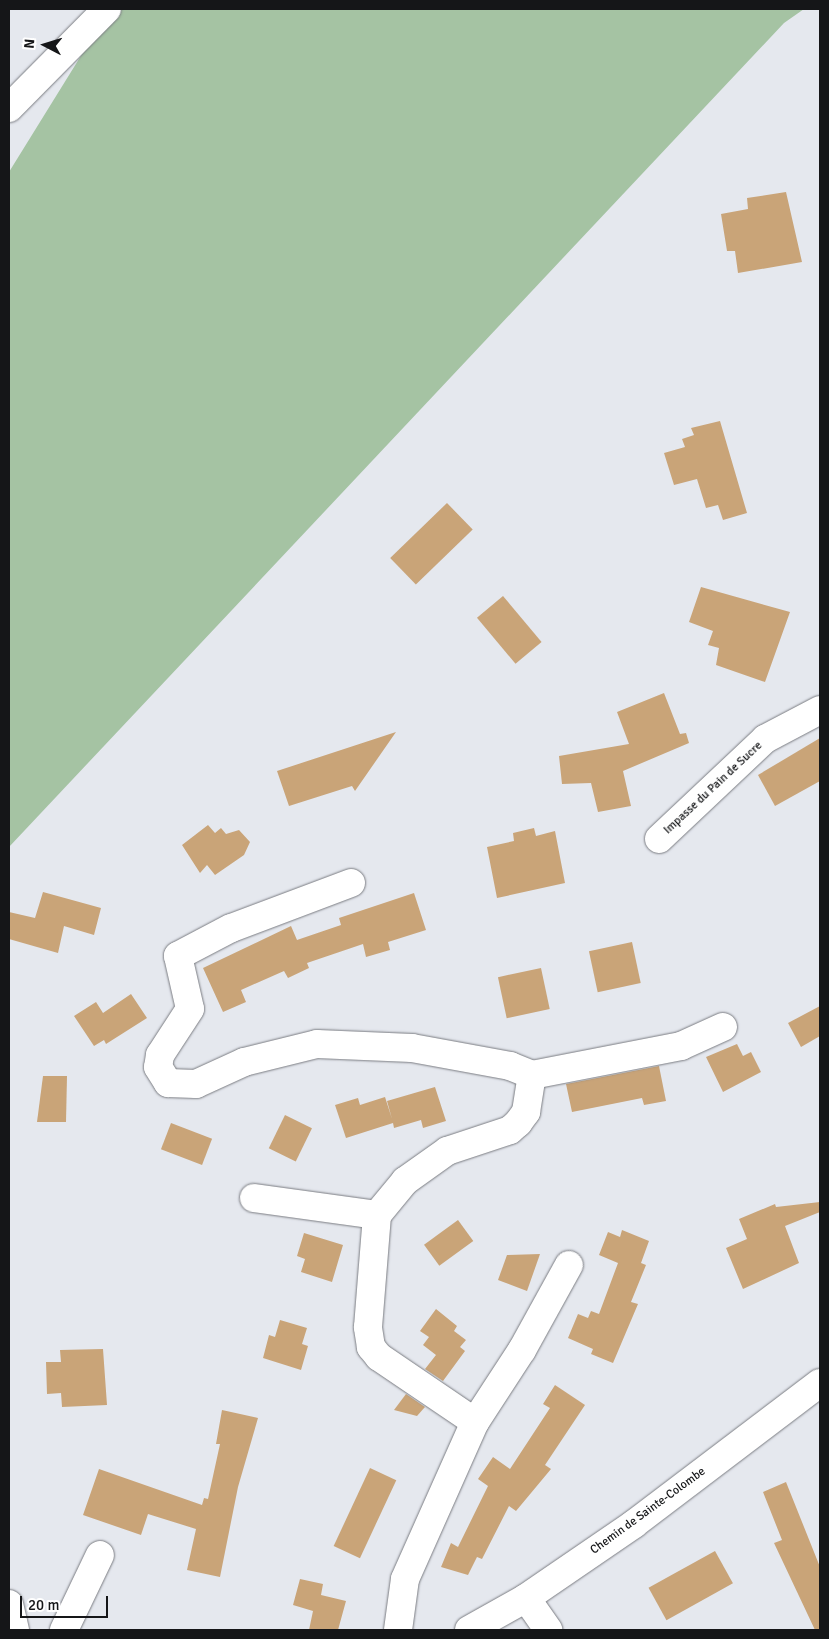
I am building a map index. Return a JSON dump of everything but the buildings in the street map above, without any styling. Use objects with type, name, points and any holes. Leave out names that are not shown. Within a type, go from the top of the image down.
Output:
[{"type":"street","points":[[9,108],[107,9]]},
{"type":"street","name":"Impasse du Pain de Sucre","points":[[659,839],[765,739],[820,710]]},
{"type":"street","points":[[351,883],[231,928],[178,956],[190,992],[190,1009],[160,1055],[158,1067],[168,1083],[196,1084],[244,1062],[317,1044],[412,1048],[510,1066],[532,1075],[681,1046],[723,1027]]},
{"type":"street","points":[[475,1422],[378,1358],[371,1346],[368,1327],[377,1215],[405,1181],[447,1151],[510,1130],[518,1123],[526,1112],[532,1075]]},
{"type":"street","points":[[254,1198],[377,1215]]},
{"type":"street","points":[[398,1630],[405,1579],[475,1422],[569,1265]]},
{"type":"street","name":"Chemin de Sainte-Colombe","points":[[470,1630],[526,1598],[634,1524],[820,1382]]},
{"type":"street","points":[[64,1630],[100,1555]]},
{"type":"street","points":[[526,1598],[548,1630]]},
{"type":"street","points":[[9,1604],[15,1630]]},
{"type":"green space","points":[[83,9],[804,9],[784,23],[9,847],[9,172],[105,17]]}]
